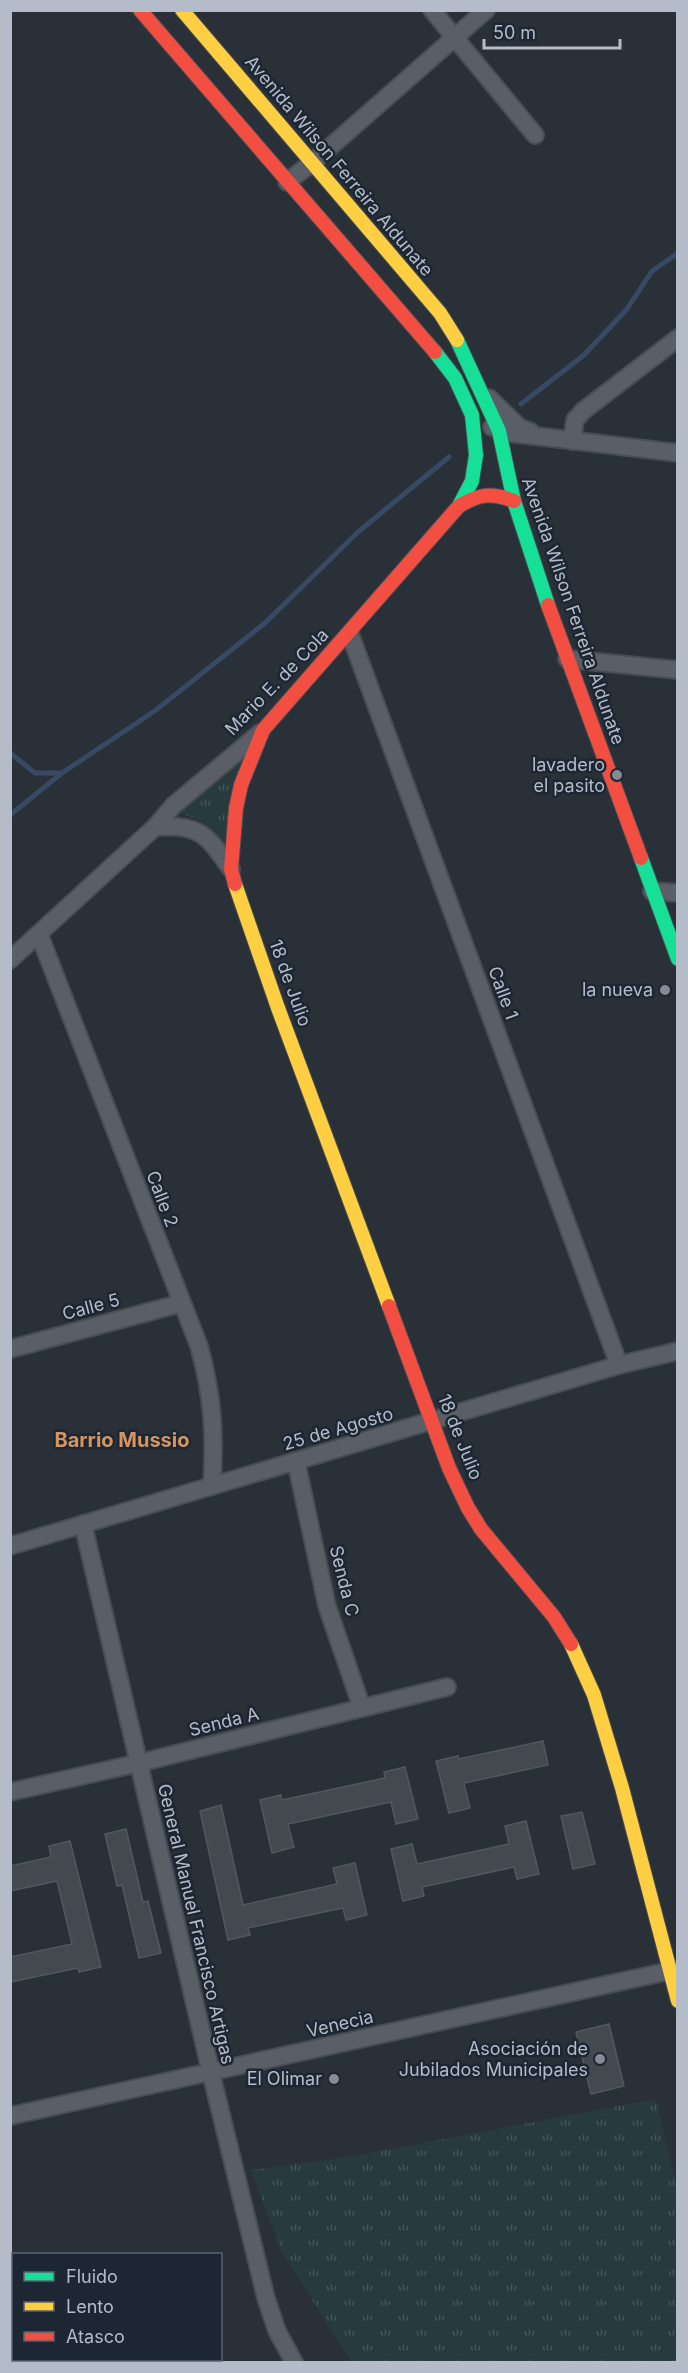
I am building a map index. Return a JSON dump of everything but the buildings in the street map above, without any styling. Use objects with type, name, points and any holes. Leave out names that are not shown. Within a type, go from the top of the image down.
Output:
[{"type":"street","points":[[140,10],[424,338],[455,378],[472,415],[476,455],[472,481],[459,506]]},
{"type":"street","name":"Avenida Wilson Ferreira Aldunate","points":[[182,10],[440,313],[459,342],[499,431],[514,501],[567,659],[678,959]]},
{"type":"street","points":[[432,10],[535,135]]},
{"type":"street","points":[[287,182],[313,162],[486,10]]},
{"type":"street","points":[[572,441],[576,420],[583,411],[678,338]]},
{"type":"street","points":[[478,384],[498,408],[520,428],[546,437]]},
{"type":"street","points":[[472,415],[499,431],[678,453]]},
{"type":"street","name":"Mario E. de Cola","points":[[10,960],[155,827],[174,805],[263,730],[350,634],[459,506],[477,495],[493,492],[514,501]]},
{"type":"street","name":"Calle 1","points":[[350,634],[619,1365]]},
{"type":"street","points":[[567,659],[678,670]]},
{"type":"street","name":"18 de Julio","points":[[263,730],[241,785],[236,808],[231,869],[239,900],[449,1468],[468,1508],[482,1529],[554,1617],[569,1640],[594,1695],[674,1970],[678,2001]]},
{"type":"street","name":"18 de Julio","points":[[155,827],[177,825],[195,829],[211,841],[231,869]]},
{"type":"street","points":[[652,891],[678,893]]},
{"type":"street","name":"Calle 2","points":[[39,934],[199,1346],[208,1378],[215,1432],[212,1486]]},
{"type":"street","name":"Calle 5","points":[[10,1349],[182,1303]]},
{"type":"street","name":"25 de Agosto","points":[[10,1546],[619,1365],[678,1351]]},
{"type":"street","name":"Senda C","points":[[296,1461],[327,1606],[362,1708]]},
{"type":"street","name":"General Manuel Francisco Artigas","points":[[84,1524],[211,2073],[266,2298],[277,2331],[294,2362]]},
{"type":"street","name":"Senda A","points":[[10,1792],[139,1763],[447,1687]]},
{"type":"street","name":"Venecia","points":[[10,2116],[674,1970]]},
{"type":"green space","points":[[249,747],[224,846],[204,824],[177,813]]},
{"type":"green space","points":[[656,2099],[677,2189],[677,2362],[352,2362],[282,2253],[251,2170],[348,2157]]},
{"type":"green space","points":[[12,2272],[12,2361],[153,2362],[11,2362],[10,2273]]},
{"type":"waterway","points":[[521,404],[584,355],[627,309],[652,271],[678,253]]},
{"type":"waterway","points":[[10,753],[35,773],[62,773],[156,710],[265,623],[358,532],[449,457]]},
{"type":"waterway","points":[[10,815],[62,773]]},
{"type":"traffic: fast","points":[[457,340],[499,431],[514,501],[548,605]]},
{"type":"traffic: fast","points":[[435,352],[455,378],[472,415],[476,455],[472,481],[459,506]]},
{"type":"traffic: fast","points":[[641,858],[678,959]]},
{"type":"traffic: slow","points":[[182,10],[440,313],[457,340]]},
{"type":"traffic: slow","points":[[235,884],[278,1008],[389,1306]]},
{"type":"traffic: slow","points":[[571,1644],[594,1695],[622,1788],[678,2001]]},
{"type":"traffic: jam","points":[[140,10],[435,352]]},
{"type":"traffic: jam","points":[[235,884],[231,869],[236,808],[241,785],[263,730],[459,506],[473,499],[492,495],[514,501]]},
{"type":"traffic: jam","points":[[548,605],[641,858]]},
{"type":"traffic: jam","points":[[389,1306],[449,1468],[468,1508],[481,1529],[554,1617],[571,1644]]},
{"type":"place","name":"lavadero el pasito","points":[[617,775]]},
{"type":"place","name":"la nueva","points":[[665,990]]},
{"type":"place","name":"Asociación de Jubilados Municipales","points":[[600,2059]]},
{"type":"place","name":"El Olimar","points":[[334,2079]]},
{"type":"district","name":"Barrio Mussio","points":[[122,1440]]}]
